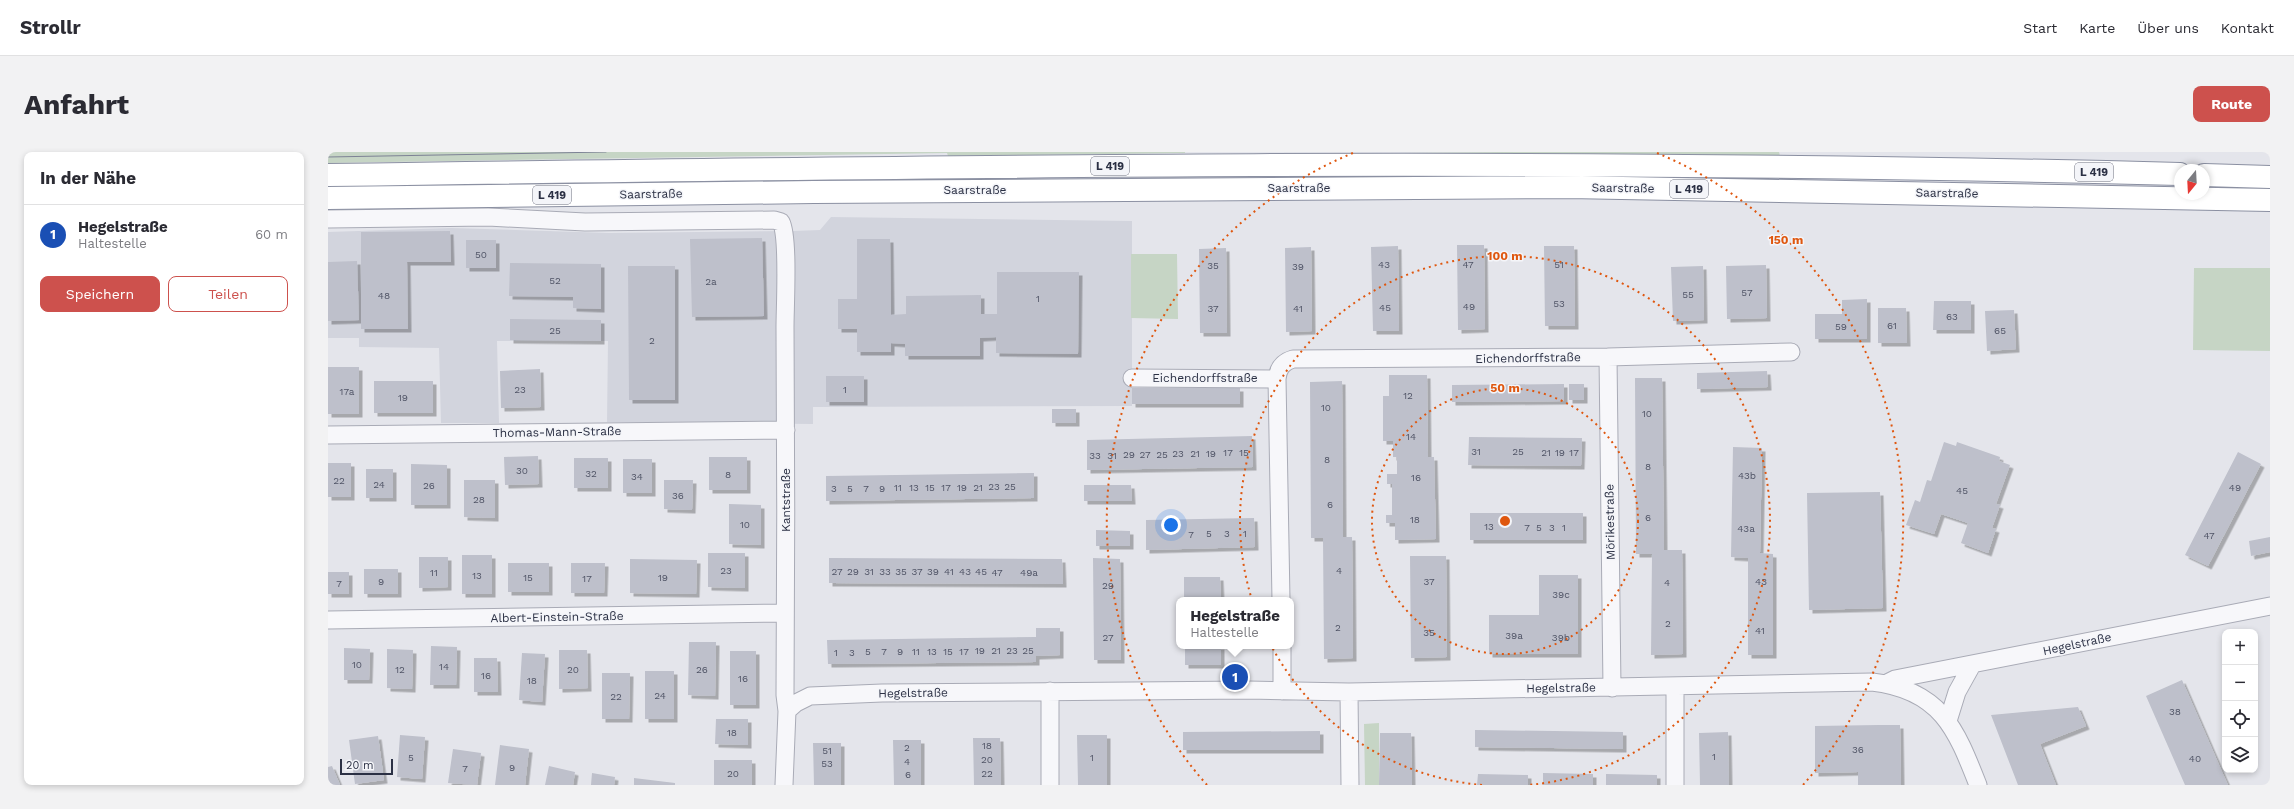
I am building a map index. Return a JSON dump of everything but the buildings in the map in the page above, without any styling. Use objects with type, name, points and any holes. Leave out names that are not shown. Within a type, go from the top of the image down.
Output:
[{"type":"highway","name":"Saarstraße","points":[[328,175],[1220,165],[1598,165],[2008,170],[2174,174]]},
{"type":"highway","points":[[2210,175],[2270,177]]},
{"type":"highway","name":"Saarstraße","points":[[328,198],[822,192],[1569,187],[2270,200]]},
{"type":"street","name":"Kantstraße","points":[[328,219],[488,217],[585,222],[774,220],[781,222],[784,228],[786,430],[785,613],[787,711],[784,785]]},
{"type":"street","name":"Eichendorffstraße","points":[[1132,378],[1277,379],[1282,365],[1293,358],[1608,357],[1792,352]]},
{"type":"street","name":"Mörikestraße","points":[[1608,357],[1612,688]]},
{"type":"street","points":[[1277,379],[1281,597]]},
{"type":"street","name":"Thomas-Mann-Straße","points":[[328,435],[786,430]]},
{"type":"street","name":"Hegelstraße","points":[[1885,684],[1895,679],[2270,606]]},
{"type":"street","name":"Albert-Einstein-Straße","points":[[328,620],[785,613]]},
{"type":"street","points":[[1282,649],[1282,691]]},
{"type":"street","points":[[1948,721],[1957,692],[1972,665]]},
{"type":"street","name":"Hegelstraße","points":[[787,711],[796,702],[810,696],[882,693],[1248,690],[1349,692],[1867,682],[1885,684],[1903,689],[1926,701],[1948,721],[1960,738],[1978,785]]},
{"type":"street","points":[[1675,686],[1675,785]]},
{"type":"street","points":[[1050,691],[1050,785]]},
{"type":"street","points":[[1349,692],[1350,785]]},
{"type":"shaded area","points":[[831,217],[1132,221],[1132,406],[813,407],[813,424],[607,422],[608,341],[497,341],[499,423],[441,423],[439,348],[359,347],[359,338],[328,338],[328,232],[451,228],[609,233],[793,231],[820,230]]},
{"type":"green space","points":[[328,152],[1185,153],[948,156],[947,153],[328,163]]},
{"type":"green space","points":[[1398,152],[1779,152],[1780,156]]},
{"type":"green space","points":[[1131,254],[1177,254],[1178,319],[1131,318]]},
{"type":"green space","points":[[2194,268],[2270,268],[2270,351],[2193,350]]},
{"type":"green space","points":[[1379,723],[1379,785],[1365,785],[1364,724]]},
{"type":"tram line","points":[[328,157],[606,152]]},
{"type":"place","name":"Hegelstraße","points":[[1235,677]]}]
